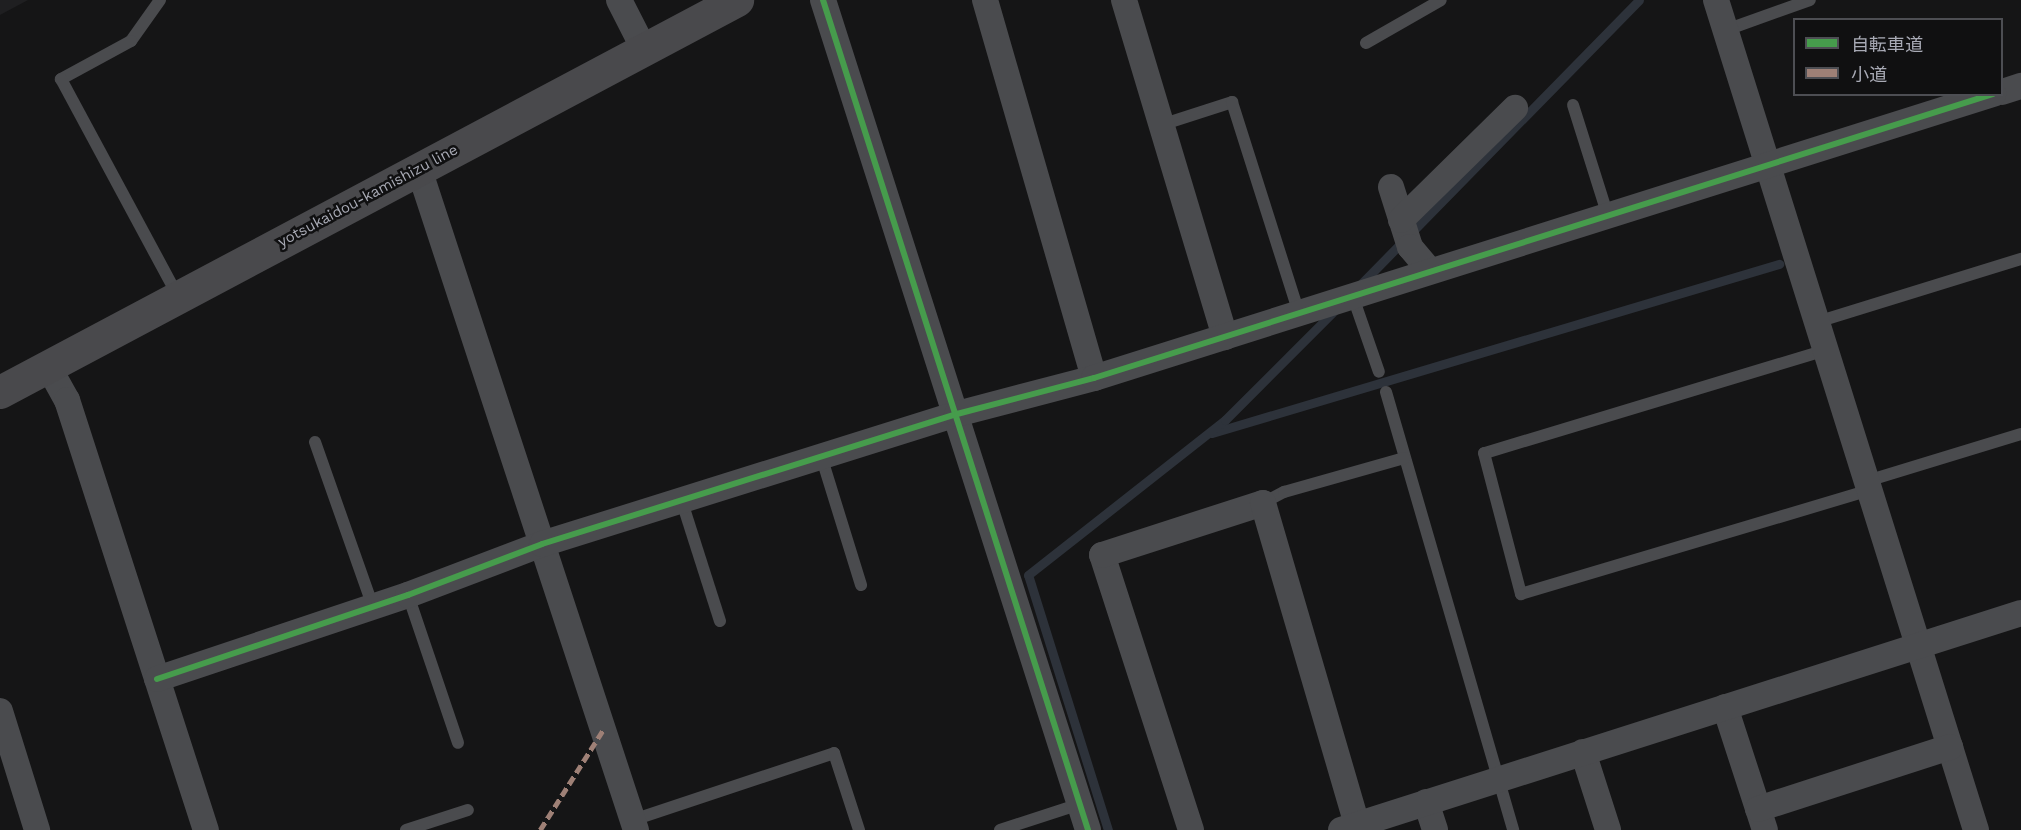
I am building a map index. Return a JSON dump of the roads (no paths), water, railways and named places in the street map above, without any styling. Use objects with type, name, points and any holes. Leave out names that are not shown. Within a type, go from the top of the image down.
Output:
[{"type":"main road","name":"yotsukaidou-kamishizu line","points":[[0,392],[737,0]]},
{"type":"street","points":[[619,0],[644,49]]},
{"type":"street","points":[[823,0],[1088,830]]},
{"type":"street","points":[[985,0],[1094,378]]},
{"type":"street","points":[[1124,0],[1225,337]]},
{"type":"street","points":[[1716,0],[1976,830]]},
{"type":"street","points":[[2003,91],[2021,86]]},
{"type":"street","points":[[157,679],[374,607],[542,544],[822,459],[957,414],[1094,378],[1987,96]]},
{"type":"street","points":[[1401,220],[1515,108]]},
{"type":"street","points":[[419,169],[634,825]]},
{"type":"street","points":[[1391,187],[1410,247],[1430,271]]},
{"type":"street","points":[[48,366],[67,400],[206,830]]},
{"type":"street","points":[[1191,830],[1102,555],[1263,503],[1348,827],[2021,612]]},
{"type":"street","points":[[1725,707],[1762,819],[1950,747]]},
{"type":"street","points":[[0,711],[37,830]]},
{"type":"street","points":[[1583,752],[1608,830]]},
{"type":"street","points":[[1425,802],[1435,830]]},
{"type":"lane","points":[[160,0],[131,42],[61,79],[178,297]]},
{"type":"lane","points":[[1366,43],[1441,0]]},
{"type":"lane","points":[[1726,30],[1810,0]]},
{"type":"lane","points":[[1161,125],[1232,102],[1299,313]]},
{"type":"lane","points":[[1573,105],[1608,216]]},
{"type":"lane","points":[[1817,322],[2021,259]]},
{"type":"lane","points":[[1353,297],[1379,372]]},
{"type":"lane","points":[[1826,350],[1484,453],[1521,594],[1868,485],[2021,434]]},
{"type":"lane","points":[[1386,392],[1496,780],[1513,830]]},
{"type":"lane","points":[[315,442],[374,607]]},
{"type":"lane","points":[[1263,503],[1284,492],[1404,458]]},
{"type":"lane","points":[[822,459],[861,585]]},
{"type":"lane","points":[[682,502],[720,621]]},
{"type":"lane","points":[[408,595],[458,743]]},
{"type":"lane","points":[[634,825],[834,753],[860,830]]},
{"type":"lane","points":[[1000,830],[1080,804]]},
{"type":"lane","points":[[406,830],[468,810]]},
{"type":"waterway","points":[[1357,288],[1639,0]]},
{"type":"waterway","points":[[1212,433],[1779,264]]},
{"type":"waterway","points":[[1108,830],[1028,575],[1225,420],[1335,310]]}]
